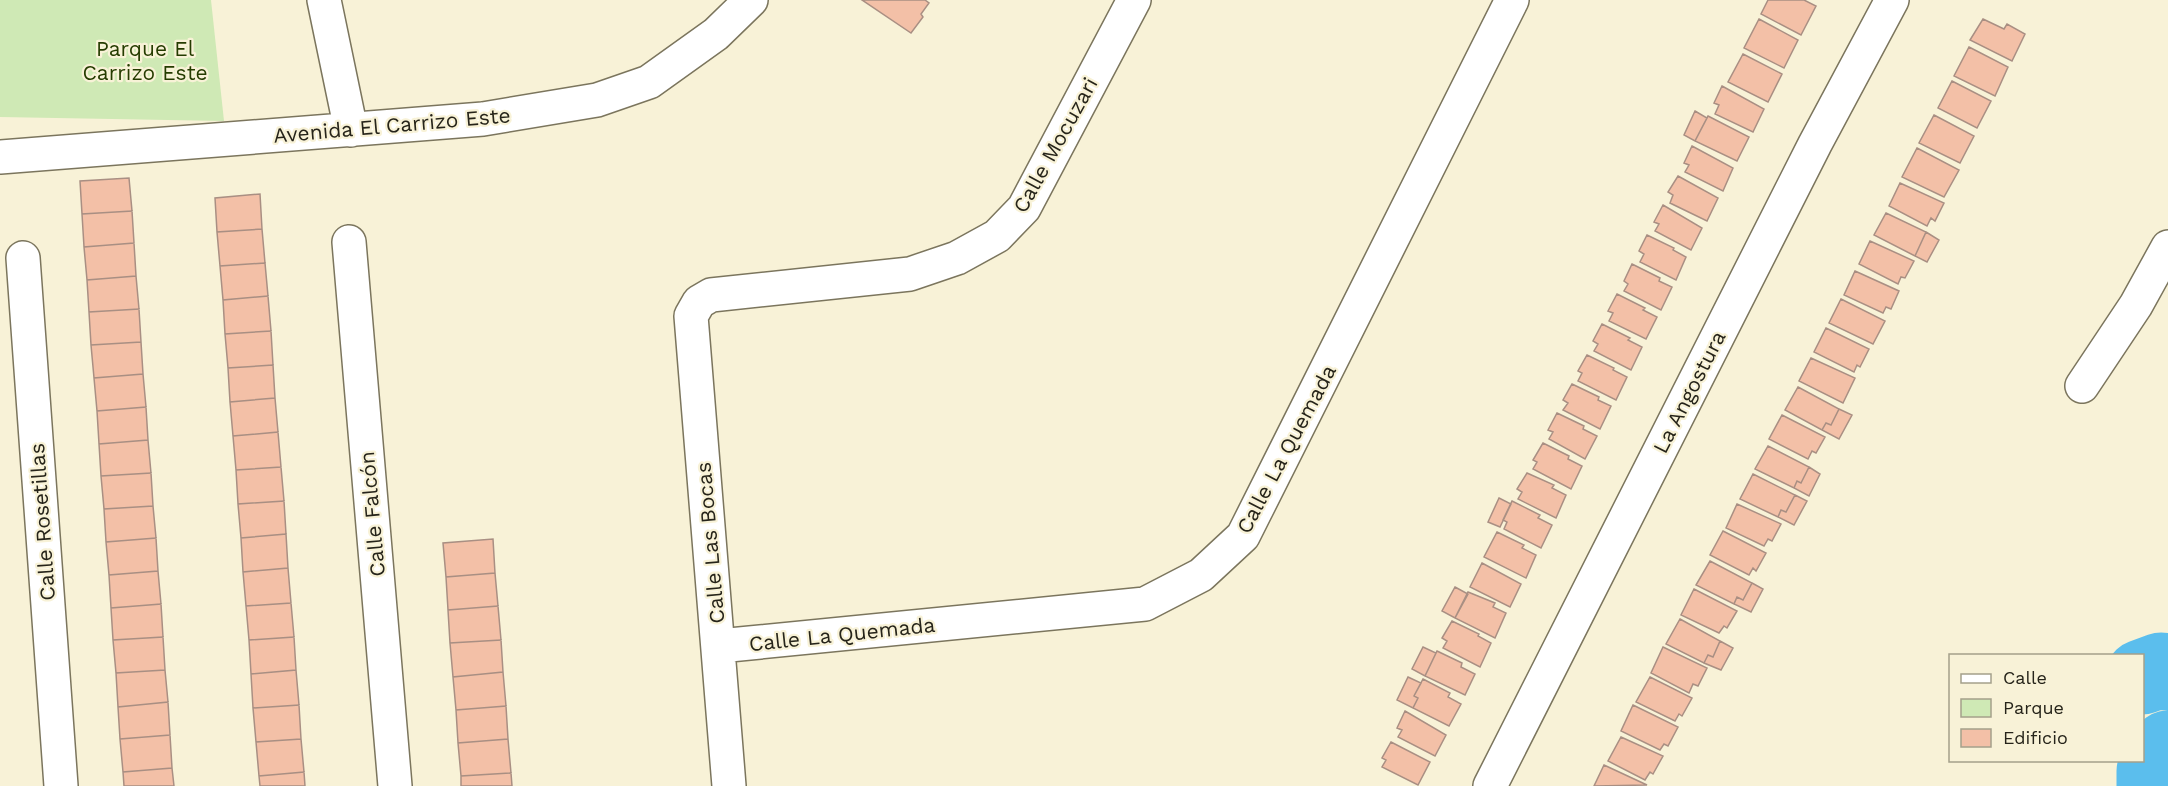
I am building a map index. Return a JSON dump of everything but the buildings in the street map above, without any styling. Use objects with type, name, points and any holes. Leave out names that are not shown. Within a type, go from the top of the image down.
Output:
[{"type":"street","points":[[324,0],[351,130]]},
{"type":"street","name":"Avenida El Carrizo Este","points":[[0,157],[483,119],[597,100],[649,82],[716,34],[751,0]]},
{"type":"street","name":"Calle Mocuzari","points":[[699,302],[711,295],[910,274],[957,258],[997,236],[1024,208],[1134,0]]},
{"type":"street","name":"Calle La Quemada","points":[[718,646],[1145,604],[1201,575],[1243,536],[1512,0]]},
{"type":"street","name":"La Angostura","points":[[1490,786],[1810,154],[1892,0]]},
{"type":"street","name":"Calle Falcón","points":[[349,242],[395,786]]},
{"type":"street","points":[[2082,386],[2152,304],[2168,247]]},
{"type":"street","name":"Calle Rosetillas","points":[[23,258],[61,786]]},
{"type":"street","name":"Calle Las Bocas","points":[[699,302],[691,316],[729,786]]},
{"type":"green space","name":"Parque El Carrizo Este","points":[[0,0],[211,0],[224,121],[0,117]]},
{"type":"waterway","points":[[2144,676],[2161,670],[2168,673]]},
{"type":"waterway","points":[[2154,786],[2154,771],[2168,748]]}]
